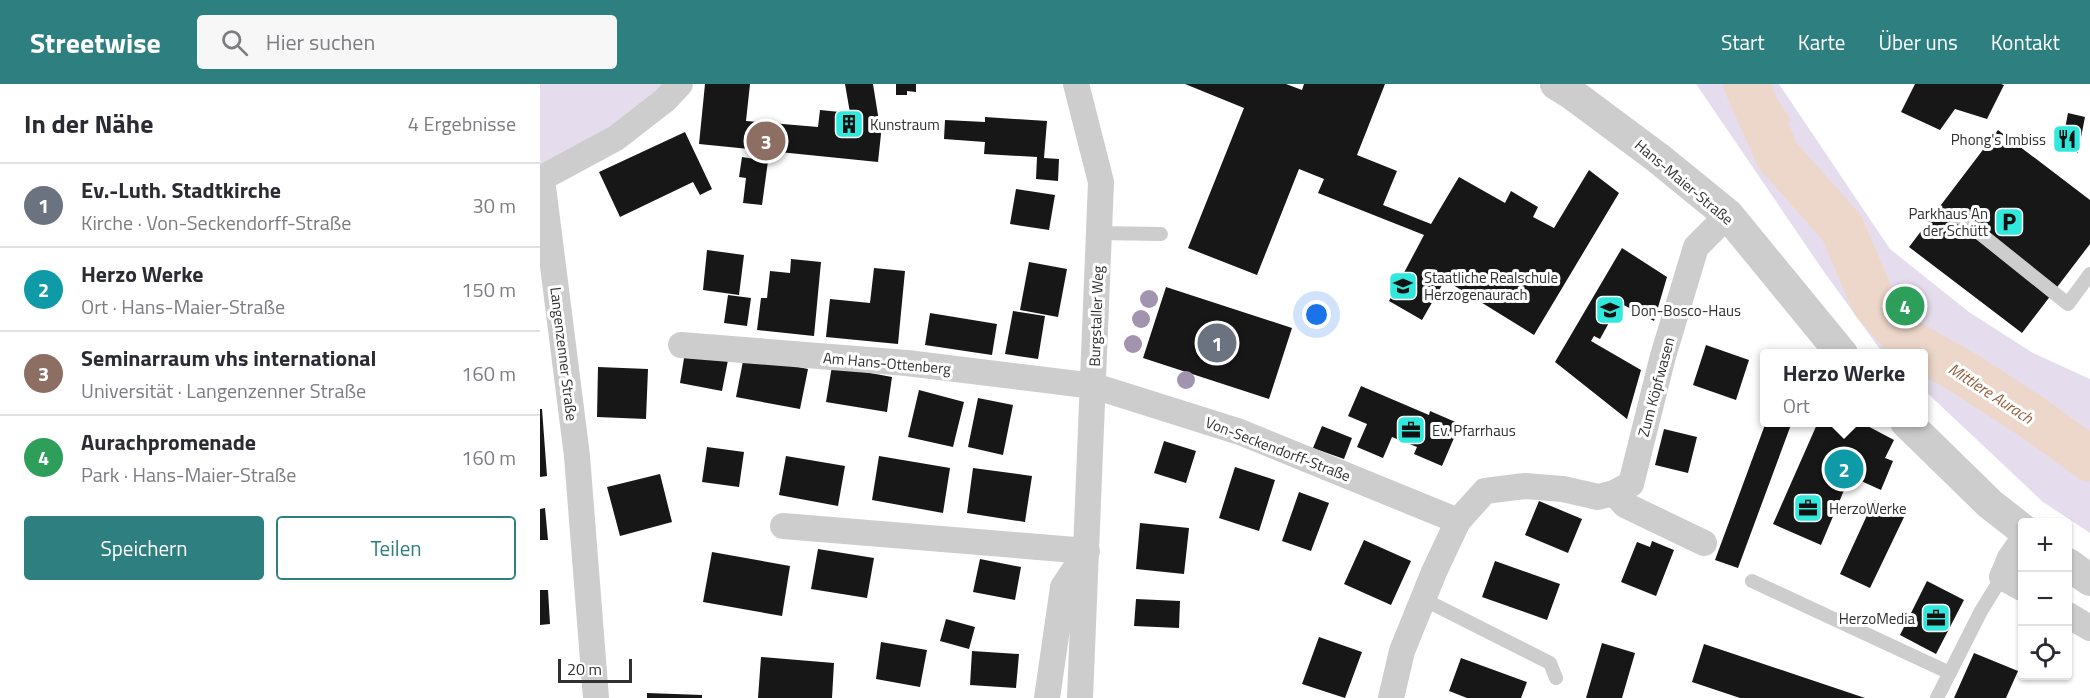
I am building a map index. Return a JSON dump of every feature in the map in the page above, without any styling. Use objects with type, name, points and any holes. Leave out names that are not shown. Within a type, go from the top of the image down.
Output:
[{"type":"street","name":"Langenzenner Straße","points":[[596,698],[577,456],[541,179],[616,138],[665,100],[680,84]]},
{"type":"street","name":"Burgstaller Weg","points":[[1076,84],[1101,182],[1080,698]]},
{"type":"street","name":"Hans-Maier-Straße","points":[[1556,84],[1658,158],[1728,215],[1838,349]]},
{"type":"street","name":"Zum Köpfwasen","points":[[1614,493],[1631,484],[1663,356],[1696,247],[1728,215]]},
{"type":"street","name":"Am Hans-Ottenberg","points":[[681,345],[907,363],[1094,386]]},
{"type":"street","name":"Von-Seckendorff-Straße","points":[[1094,386],[1240,432],[1458,521]]},
{"type":"street","points":[[1910,427],[1990,504],[2018,526]]},
{"type":"street","points":[[1391,698],[1402,651],[1458,521],[1485,491],[1526,486],[1563,489],[1598,497],[1614,493],[1625,505],[1704,543]]},
{"type":"street","points":[[783,526],[1087,551],[1063,587],[1047,698]]},
{"type":"street","points":[[2012,583],[2010,558],[2018,547]]},
{"type":"street","points":[[2072,567],[2090,580]]},
{"type":"street","points":[[2072,618],[2090,628]]},
{"type":"lane","points":[[1958,215],[2068,304],[2090,274]]},
{"type":"lane","points":[[1099,233],[1161,234]]},
{"type":"lane","points":[[1752,581],[1950,673]]},
{"type":"lane","points":[[1937,698],[1981,612],[2012,583]]},
{"type":"lane","points":[[1423,599],[1550,663],[1556,678]]},
{"type":"shaded area","points":[[540,84],[680,84],[540,179]]},
{"type":"shaded area","points":[[1696,84],[1779,84],[1890,249],[1969,312],[2033,353],[2090,379],[2090,533],[2072,521],[2072,518],[2067,518],[2043,502],[1928,394],[1928,349],[1880,349],[1822,269]]},
{"type":"shaded area","points":[[1723,84],[1768,84],[1791,121],[1757,142]]},
{"type":"building","name":"Kunstraum","points":[[705,84],[750,84],[746,121],[818,127],[820,110],[850,113],[845,84],[873,84],[881,134],[878,162],[699,144]]},
{"type":"building","points":[[896,84],[916,84],[916,92],[907,91],[907,95],[896,95]]},
{"type":"building","name":"Staatliche Realschule Herzogenaurach","points":[[1185,84],[1286,84],[1302,90],[1304,84],[1385,84],[1357,155],[1397,171],[1383,205],[1431,224],[1459,177],[1505,203],[1511,191],[1538,207],[1533,217],[1554,228],[1589,170],[1619,193],[1534,335],[1445,280],[1422,320],[1389,301],[1424,235],[1318,193],[1324,179],[1299,169],[1257,275],[1188,248],[1244,108]]},
{"type":"building","points":[[1915,84],[2004,85],[1987,119],[1955,109],[1940,130],[1901,112]]},
{"type":"building","points":[[2068,113],[2085,117],[2078,153],[2061,150]]},
{"type":"building","points":[[985,117],[1047,121],[1044,158],[1059,159],[1058,181],[1036,179],[1037,157],[984,154],[985,142],[944,139],[945,120],[985,122]]},
{"type":"building","name":"Parkhaus An der Schütt","points":[[1998,130],[2090,200],[2090,244],[2022,333],[1909,247]]},
{"type":"building","points":[[685,132],[712,189],[700,195],[693,182],[620,217],[599,172]]},
{"type":"building","points":[[742,157],[768,161],[762,205],[743,203],[746,178],[739,177]]},
{"type":"building","points":[[1016,189],[1055,195],[1049,230],[1010,224]]},
{"type":"building","points":[[1622,248],[1667,277],[1654,321],[1616,301],[1611,308],[1616,310],[1600,339],[1594,336],[1591,341],[1641,370],[1627,419],[1555,362]]},
{"type":"building","points":[[707,250],[744,255],[739,295],[703,290]]},
{"type":"building","points":[[791,259],[821,262],[814,336],[757,330],[761,298],[767,298],[770,271],[790,273]]},
{"type":"building","points":[[1029,262],[1067,269],[1058,317],[1020,310]]},
{"type":"building","points":[[874,268],[905,271],[898,344],[826,337],[830,299],[870,303]]},
{"type":"building","points":[[1166,287],[1292,328],[1269,399],[1143,358]]},
{"type":"building","points":[[728,295],[751,298],[747,326],[724,323]]},
{"type":"building","points":[[1013,311],[1045,316],[1038,359],[1005,354]]},
{"type":"building","points":[[930,313],[997,324],[992,355],[925,345]]},
{"type":"building","points":[[1706,345],[1749,360],[1736,400],[1693,385]]},
{"type":"building","points":[[685,352],[728,360],[722,391],[680,383]]},
{"type":"building","points":[[744,356],[808,369],[800,409],[736,397]]},
{"type":"building","points":[[832,366],[892,377],[887,412],[826,402]]},
{"type":"building","points":[[598,367],[648,369],[646,419],[597,417]]},
{"type":"building","name":"Ev. Pfarrhaus","points":[[1361,386],[1429,415],[1430,411],[1460,424],[1442,466],[1414,454],[1417,447],[1392,437],[1383,458],[1357,447],[1367,424],[1348,416]]},
{"type":"building","points":[[919,390],[964,402],[953,447],[908,437]]},
{"type":"building","points":[[978,398],[1013,405],[1003,455],[968,447]]},
{"type":"building","points":[[540,409],[542,409],[547,476],[540,477]]},
{"type":"building","points":[[1322,426],[1352,438],[1344,459],[1313,448]]},
{"type":"building","points":[[1764,427],[1790,427],[1738,568],[1715,560]]},
{"type":"building","points":[[1816,427],[1869,427],[1894,440],[1885,458],[1893,461],[1881,490],[1850,476],[1821,545],[1773,524]]},
{"type":"building","points":[[1664,429],[1697,437],[1688,473],[1655,465]]},
{"type":"building","points":[[1164,441],[1196,451],[1186,483],[1154,473]]},
{"type":"building","points":[[707,447],[744,452],[739,487],[702,482]]},
{"type":"building","points":[[786,456],[845,466],[838,506],[779,495]]},
{"type":"building","points":[[879,456],[950,468],[943,513],[872,500]]},
{"type":"building","points":[[1235,467],[1275,480],[1259,531],[1219,518]]},
{"type":"building","points":[[973,468],[1032,476],[1025,522],[967,513]]},
{"type":"building","points":[[660,474],[672,522],[620,536],[607,487]]},
{"type":"building","points":[[1299,492],[1329,503],[1311,551],[1282,541]]},
{"type":"building","points":[[1874,500],[1905,515],[1870,588],[1840,574]]},
{"type":"building","points":[[1539,501],[1582,519],[1568,553],[1525,535]]},
{"type":"building","points":[[545,508],[548,540],[540,540],[540,509]]},
{"type":"building","points":[[1140,523],[1189,528],[1184,574],[1136,569]]},
{"type":"building","points":[[1364,540],[1411,561],[1391,605],[1344,584]]},
{"type":"building","points":[[1652,541],[1674,550],[1656,596],[1621,582],[1637,542],[1650,547]]},
{"type":"building","points":[[818,549],[874,558],[867,598],[811,589]]},
{"type":"building","points":[[712,552],[790,566],[782,616],[703,602]]},
{"type":"building","points":[[980,559],[1021,567],[1015,600],[973,592]]},
{"type":"building","points":[[1495,561],[1560,584],[1547,620],[1482,597]]},
{"type":"building","points":[[1927,581],[1964,600],[1936,654],[1900,635]]},
{"type":"building","points":[[540,590],[548,590],[550,624],[540,625]]},
{"type":"building","points":[[1136,599],[1180,601],[1179,628],[1134,626]]},
{"type":"building","points":[[946,619],[975,627],[969,649],[940,641]]},
{"type":"building","points":[[1319,637],[1362,652],[1345,698],[1302,684]]},
{"type":"building","points":[[881,642],[927,650],[920,687],[876,679]]},
{"type":"building","points":[[1602,643],[1635,653],[1622,698],[1586,698]]},
{"type":"building","points":[[1704,644],[1865,698],[1740,698],[1692,682]]},
{"type":"building","points":[[972,651],[1019,654],[1016,688],[970,685]]},
{"type":"building","points":[[1974,653],[2018,671],[2006,698],[1954,698]]},
{"type":"building","points":[[761,657],[834,663],[832,698],[758,698]]},
{"type":"building","points":[[1461,658],[1527,682],[1521,698],[1467,698],[1449,691]]},
{"type":"building","points":[[647,693],[702,695],[702,698],[647,698]]},
{"type":"waterway","name":"Mittlere Aurach","points":[[1746,84],[1778,156],[1842,228],[1874,303],[1909,342],[1921,349]]},
{"type":"waterway","name":"Mittlere Aurach","points":[[1928,353],[2032,417],[2090,459]]},
{"type":"place","name":"Kunstraum","points":[[849,124]]},
{"type":"place","name":"Phong's Imbiss","points":[[2067,139]]},
{"type":"place","name":"Seminarraum vhs international","points":[[766,141]]},
{"type":"place","name":"Parkhaus An der Schütt","points":[[2009,222]]},
{"type":"place","name":"Staatliche Realschule Herzogenaurach","points":[[1403,286]]},
{"type":"place","name":"Aurachpromenade","points":[[1905,306]]},
{"type":"place","name":"Don-Bosco-Haus","points":[[1610,310]]},
{"type":"place","name":"Ev.-Luth. Stadtkirche","points":[[1217,343]]},
{"type":"place","name":"Ev. Pfarrhaus","points":[[1411,430]]},
{"type":"place","name":"Herzo Werke","points":[[1844,469]]},
{"type":"place","name":"HerzoWerke","points":[[1808,508]]},
{"type":"place","name":"HerzoMedia","points":[[1936,618]]}]
